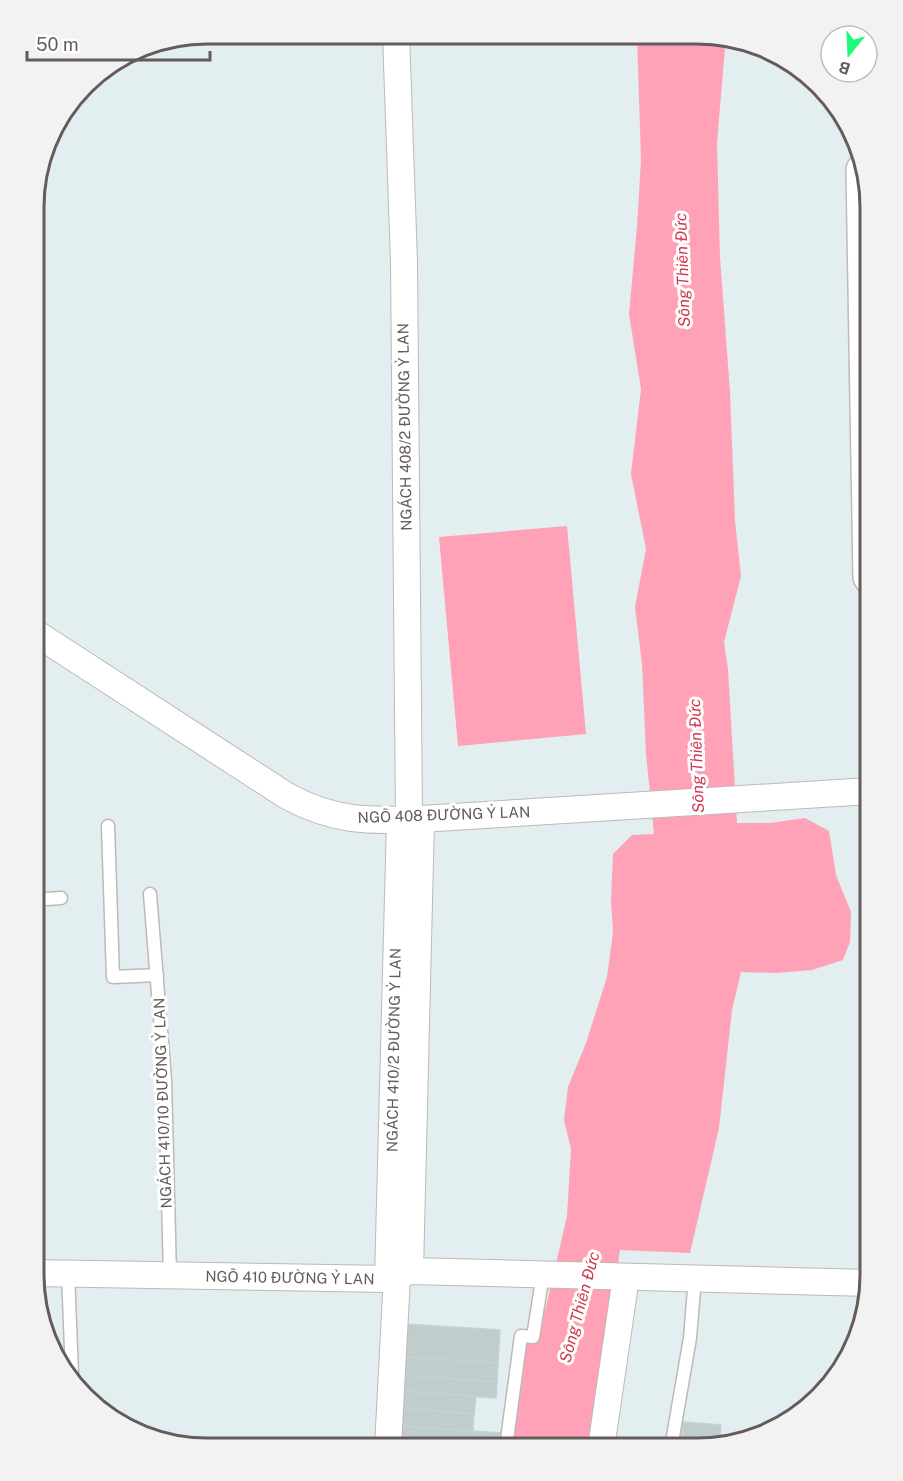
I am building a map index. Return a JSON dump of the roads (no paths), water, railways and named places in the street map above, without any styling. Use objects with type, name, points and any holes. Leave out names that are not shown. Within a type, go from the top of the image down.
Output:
[{"type":"street","name":"NGÁCH 408/2 ĐƯỜNG Ỷ LAN","points":[[396,44],[404,262],[410,819]]},
{"type":"street","name":"NGÕ 408 ĐƯỜNG Ỷ LAN","points":[[44,638],[268,784],[306,807],[338,817],[360,820],[410,819],[859,792]]},
{"type":"street","name":"NGÁCH 410/2 ĐƯỜNG Ỷ LAN","points":[[389,1438],[398,1276],[410,819]]},
{"type":"street","name":"NGÕ 410 ĐƯỜNG Ỷ LAN","points":[[44,1273],[398,1276],[543,1274],[859,1283]]},
{"type":"street","points":[[602,1438],[626,1276]]},
{"type":"lane","points":[[108,826],[113,977],[157,975]]},
{"type":"lane","name":"NGÁCH 410/10 ĐƯỜNG Ỷ LAN","points":[[150,894],[165,1080],[170,1275]]},
{"type":"lane","points":[[44,899],[62,898]]},
{"type":"lane","points":[[68,1274],[72,1366]]},
{"type":"lane","points":[[507,1438],[520,1336],[534,1337],[543,1274]]},
{"type":"lane","points":[[673,1438],[690,1338],[695,1278]]},
{"type":"water","name":"Sông Thiên Đức","points":[[637,44],[725,46],[717,143],[720,258],[730,392],[735,521],[741,576],[724,642],[728,669],[737,823],[770,823],[805,818],[829,831],[836,875],[851,912],[850,942],[843,960],[812,970],[776,973],[741,972],[732,1010],[719,1128],[690,1253],[620,1250],[592,1438],[511,1438],[525,1337],[539,1337],[567,1216],[571,1149],[564,1120],[568,1087],[586,1043],[607,977],[613,932],[611,900],[613,854],[632,835],[654,834],[646,754],[642,664],[635,607],[646,549],[631,474],[641,389],[629,314],[641,160]]},
{"type":"water","points":[[567,526],[586,734],[458,746],[439,537]]}]
